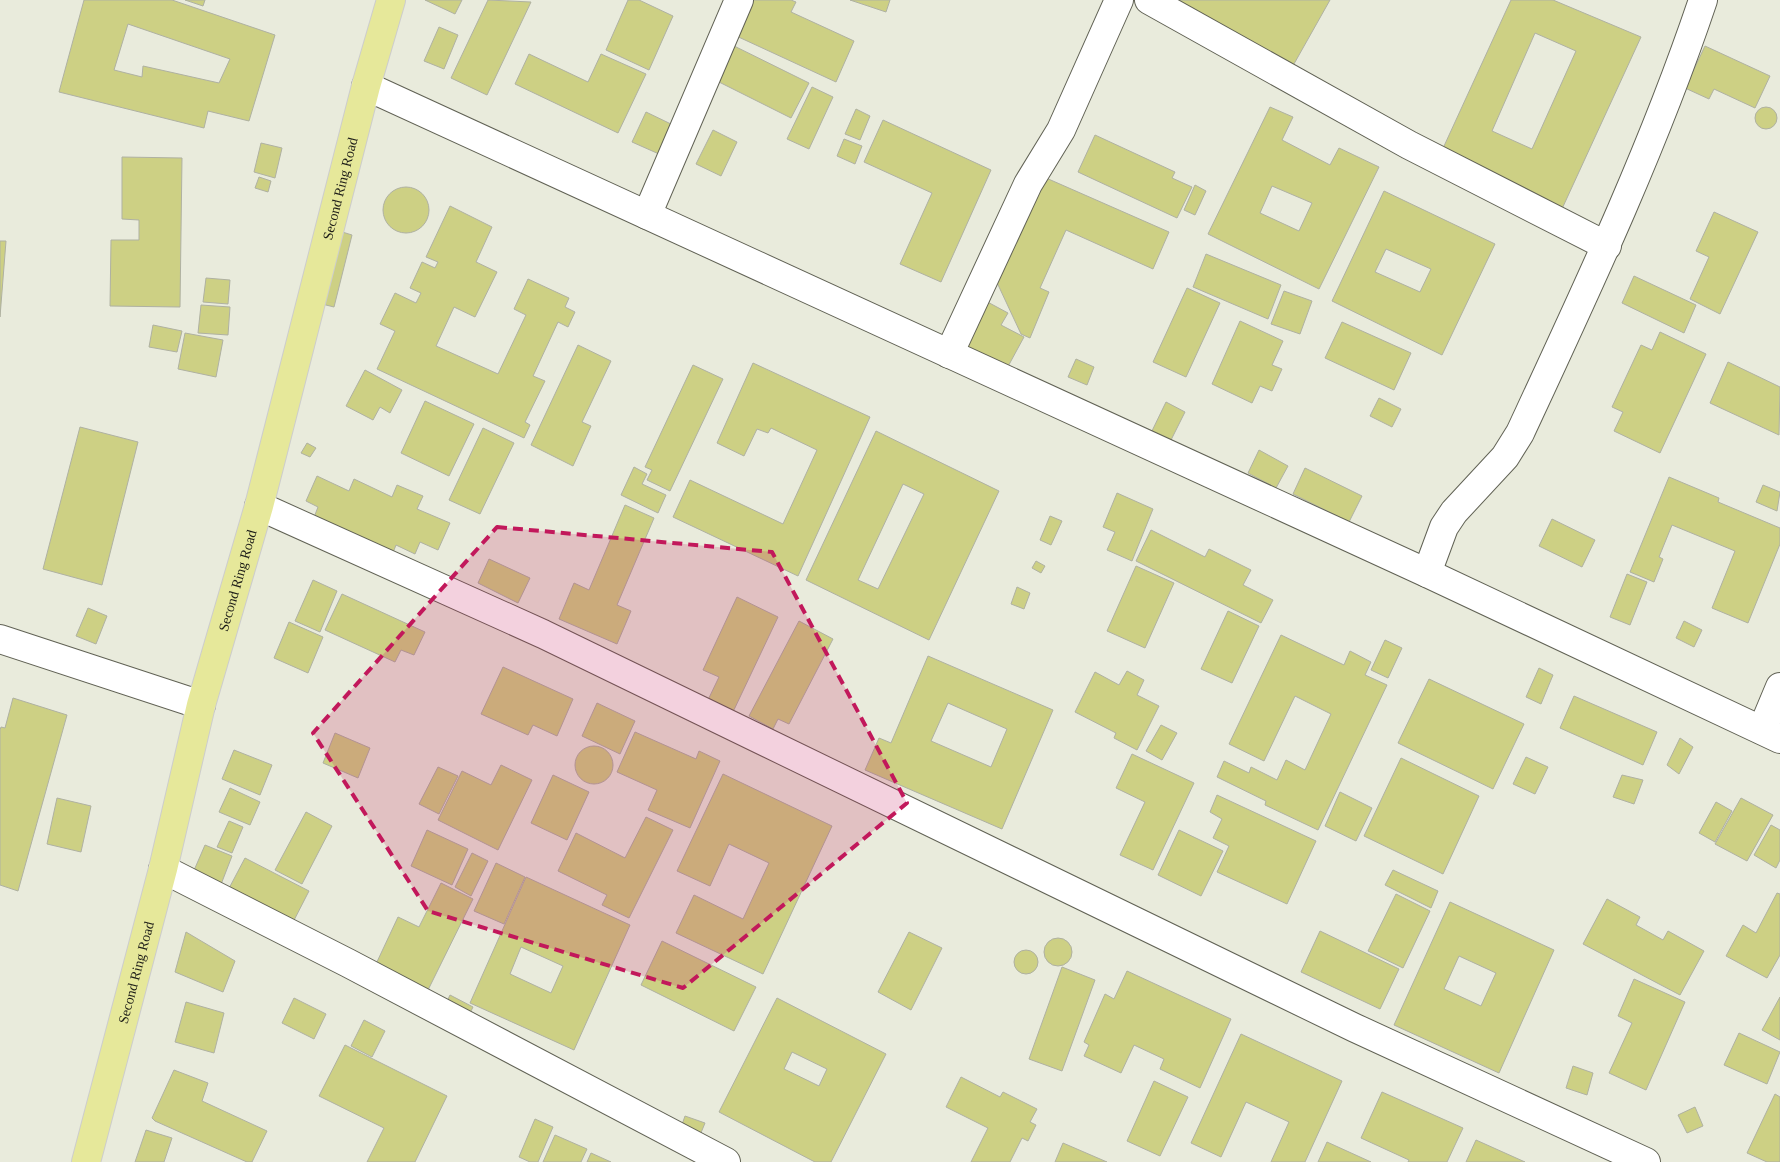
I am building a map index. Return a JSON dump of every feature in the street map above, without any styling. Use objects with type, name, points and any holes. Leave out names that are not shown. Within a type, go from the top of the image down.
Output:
[{"type":"main road","name":"Second Ring Road","points":[[86,1162],[163,869],[201,705],[259,506],[366,86],[390,0]]},
{"type":"street","points":[[647,215],[739,0]]},
{"type":"street","points":[[949,354],[1028,184],[1061,130],[1119,0]]},
{"type":"street","points":[[1149,0],[1409,145],[1607,246]]},
{"type":"street","points":[[1427,573],[1444,527],[1454,512],[1505,457],[1520,433],[1607,246],[1654,136],[1703,0]]},
{"type":"street","points":[[366,86],[1427,573],[1771,734],[1780,686]]},
{"type":"street","points":[[259,506],[543,634],[1355,1028],[1646,1162]]},
{"type":"street","points":[[0,639],[201,705]]},
{"type":"street","points":[[163,869],[348,963],[726,1162]]},
{"type":"highlighted area","points":[[497,527],[772,552],[907,803],[683,988],[428,911],[313,733]]},
{"type":"building","points":[[84,0],[172,0],[275,35],[249,121],[208,111],[204,128],[59,92]],"holes":[[[128,24],[230,59],[219,83],[143,66],[142,77],[114,70]]]},
{"type":"building","points":[[185,0],[205,0],[203,6]]},
{"type":"building","points":[[425,0],[462,0],[455,14]]},
{"type":"building","points":[[488,0],[531,2],[487,95],[451,78]]},
{"type":"building","points":[[628,0],[639,0],[673,16],[649,70],[606,50]]},
{"type":"building","points":[[747,0],[791,0],[796,2],[791,12],[854,41],[836,82],[732,34]]},
{"type":"building","points":[[850,0],[890,0],[886,12]]},
{"type":"building","points":[[1178,0],[1330,0],[1290,71]]},
{"type":"building","points":[[1511,0],[1553,0],[1641,37],[1561,211],[1439,157]],"holes":[[[1535,33],[1576,51],[1532,149],[1492,131]]]},
{"type":"building","points":[[439,27],[458,35],[444,69],[424,61]]},
{"type":"building","points":[[724,41],[809,83],[791,118],[707,76]]},
{"type":"building","points":[[1705,46],[1770,76],[1755,108],[1714,89],[1709,99],[1685,88]]},
{"type":"building","points":[[529,54],[588,82],[601,54],[646,74],[618,133],[515,84]]},
{"type":"building","points":[[812,87],[833,97],[809,149],[787,139]]},
{"type":"building","points":[[1270,107],[1293,117],[1282,140],[1330,165],[1339,148],[1379,167],[1319,289],[1208,234]],"holes":[[[1272,186],[1312,203],[1299,231],[1260,213]]]},
{"type":"building","points":[[1766,107],[1774,110],[1777,118],[1774,126],[1766,129],[1758,126],[1755,118],[1758,110]]},
{"type":"building","points":[[856,109],[870,116],[860,140],[845,134]]},
{"type":"building","points":[[646,112],[673,125],[659,154],[632,142]]},
{"type":"building","points":[[883,120],[991,170],[941,282],[900,264],[932,193],[864,162]]},
{"type":"building","points":[[713,130],[737,142],[721,176],[696,164]]},
{"type":"building","points":[[1095,135],[1175,172],[1172,178],[1192,187],[1177,218],[1078,172]]},
{"type":"building","points":[[844,139],[862,146],[855,164],[837,156]]},
{"type":"building","points":[[261,143],[282,148],[275,178],[254,172]]},
{"type":"building","points":[[122,157],[182,158],[180,307],[110,306],[111,240],[139,240],[139,220],[122,219]]},
{"type":"building","points":[[1037,174],[1169,232],[1153,269],[1066,230],[1040,288],[1049,292],[1030,338],[1021,334],[993,274]]},
{"type":"building","points":[[259,177],[271,181],[268,192],[255,188]]},
{"type":"building","points":[[1195,185],[1206,191],[1195,215],[1184,210]]},
{"type":"building","points":[[406,187],[419,191],[425,197],[429,210],[425,223],[419,229],[406,233],[393,229],[387,223],[383,210],[387,197],[393,191]]},
{"type":"building","points":[[1384,191],[1495,244],[1442,355],[1332,301]],"holes":[[[1386,249],[1431,269],[1420,292],[1375,272]]]},
{"type":"building","points":[[450,206],[492,227],[476,262],[497,272],[475,317],[454,307],[436,346],[498,374],[526,315],[514,309],[528,279],[569,298],[565,307],[575,312],[568,327],[558,322],[533,376],[545,381],[525,422],[530,425],[524,438],[377,369],[395,331],[380,324],[395,293],[416,303],[421,293],[410,288],[422,262],[435,268],[438,262],[426,257]]},
{"type":"building","points":[[1714,212],[1758,232],[1720,314],[1690,299],[1709,257],[1696,251]]},
{"type":"building","points":[[339,231],[352,235],[334,307],[322,304]]},
{"type":"building","points":[[0,241],[6,241],[0,317]]},
{"type":"building","points":[[1206,254],[1281,285],[1268,319],[1193,287]]},
{"type":"building","points":[[1634,276],[1696,305],[1684,333],[1622,303]]},
{"type":"building","points":[[206,278],[230,280],[228,304],[203,302]]},
{"type":"building","points":[[1187,288],[1220,303],[1186,377],[1153,362]]},
{"type":"building","points":[[1284,291],[1312,301],[1300,334],[1271,324]]},
{"type":"building","points":[[982,299],[1008,313],[1001,325],[1024,337],[1005,372],[957,346]]},
{"type":"building","points":[[201,305],[230,307],[228,335],[198,333]]},
{"type":"building","points":[[1240,321],[1283,341],[1272,365],[1282,369],[1272,391],[1260,386],[1252,403],[1212,384]]},
{"type":"building","points":[[1342,322],[1411,353],[1394,390],[1325,358]]},
{"type":"building","points":[[153,325],[182,331],[177,352],[149,347]]},
{"type":"building","points":[[1660,332],[1706,354],[1660,453],[1614,431],[1623,412],[1612,407],[1641,345],[1652,350]]},
{"type":"building","points":[[185,333],[223,340],[216,377],[178,369]]},
{"type":"building","points":[[578,345],[611,361],[582,422],[591,426],[573,466],[531,445]]},
{"type":"building","points":[[1076,359],[1094,367],[1087,385],[1068,377]]},
{"type":"building","points":[[1728,362],[1780,387],[1779,435],[1710,403]]},
{"type":"building","points":[[753,363],[870,417],[798,576],[673,517],[690,480],[783,524],[817,450],[771,428],[768,433],[757,429],[744,456],[717,443]]},
{"type":"building","points":[[693,365],[723,379],[670,491],[647,480],[652,470],[645,467]]},
{"type":"building","points":[[365,370],[402,390],[390,413],[380,407],[373,420],[346,406]]},
{"type":"building","points":[[1379,398],[1401,409],[1392,427],[1370,416]]},
{"type":"building","points":[[425,401],[474,424],[449,476],[401,453]]},
{"type":"building","points":[[1166,402],[1185,412],[1170,442],[1151,433]]},
{"type":"building","points":[[80,427],[138,442],[102,585],[43,569]]},
{"type":"building","points":[[483,428],[514,443],[480,514],[449,500]]},
{"type":"building","points":[[876,431],[999,491],[929,640],[806,580]],"holes":[[[903,484],[924,494],[878,589],[858,580]]]},
{"type":"building","points":[[307,443],[316,448],[310,457],[301,453]]},
{"type":"building","points":[[1259,450],[1288,466],[1276,488],[1248,473]]},
{"type":"building","points":[[634,467],[647,474],[642,484],[666,495],[658,513],[621,495]]},
{"type":"building","points":[[1305,468],[1362,496],[1349,522],[1293,494]]},
{"type":"building","points":[[317,476],[349,491],[354,479],[392,497],[397,485],[423,496],[417,509],[450,523],[438,550],[420,542],[415,554],[396,545],[392,555],[313,520],[318,507],[306,501]]},
{"type":"building","points":[[1669,477],[1719,498],[1718,502],[1780,528],[1780,544],[1748,623],[1712,608],[1735,551],[1672,525],[1659,557],[1663,559],[1654,582],[1630,572]]},
{"type":"building","points":[[1763,485],[1780,492],[1777,511],[1756,502]]},
{"type":"building","points":[[1117,493],[1153,509],[1132,561],[1107,550],[1115,532],[1103,527]]},
{"type":"building","points":[[625,505],[654,518],[617,605],[631,611],[617,644],[559,619],[574,583],[589,590]]},
{"type":"building","points":[[1050,516],[1062,521],[1051,545],[1040,540]]},
{"type":"building","points":[[1552,519],[1595,540],[1582,567],[1539,546]]},
{"type":"building","points":[[1151,530],[1205,557],[1209,549],[1251,570],[1243,585],[1273,600],[1261,623],[1136,561]]},
{"type":"building","points":[[489,559],[530,578],[518,603],[478,583]]},
{"type":"building","points":[[1036,561],[1045,566],[1041,573],[1032,568]]},
{"type":"building","points":[[1136,566],[1174,583],[1145,648],[1107,631]]},
{"type":"building","points":[[1627,574],[1647,582],[1630,625],[1610,617]]},
{"type":"building","points":[[313,580],[337,591],[320,632],[295,621]]},
{"type":"building","points":[[1017,587],[1030,593],[1024,609],[1011,604]]},
{"type":"building","points":[[342,594],[425,632],[414,655],[401,650],[395,662],[325,630]]},
{"type":"building","points":[[737,597],[778,617],[732,714],[707,702],[719,677],[703,670]]},
{"type":"building","points":[[88,608],[107,616],[96,644],[76,636]]},
{"type":"building","points":[[1228,611],[1259,626],[1232,683],[1201,669]]},
{"type":"building","points":[[799,621],[833,639],[789,724],[778,719],[773,729],[749,716]]},
{"type":"building","points":[[1684,621],[1702,630],[1694,647],[1676,638]]},
{"type":"building","points":[[289,622],[323,637],[308,673],[274,658]]},
{"type":"building","points":[[1281,635],[1344,665],[1350,651],[1371,662],[1365,675],[1387,685],[1318,830],[1265,805],[1266,801],[1217,777],[1224,761],[1249,773],[1251,767],[1277,780],[1286,760],[1305,770],[1331,714],[1295,696],[1264,761],[1229,744]]},
{"type":"building","points":[[1385,640],[1402,648],[1388,678],[1371,670]]},
{"type":"building","points":[[928,656],[1053,710],[1002,829],[865,770],[879,738],[891,743]],"holes":[[[948,703],[1007,729],[991,767],[931,741]]]},
{"type":"building","points":[[503,667],[573,699],[557,736],[533,725],[528,735],[481,714]]},
{"type":"building","points":[[1539,668],[1553,675],[1541,704],[1526,697]]},
{"type":"building","points":[[1127,671],[1144,680],[1137,695],[1159,706],[1137,750],[1114,738],[1116,733],[1075,712],[1095,672],[1119,685]]},
{"type":"building","points":[[1429,679],[1524,724],[1493,789],[1398,743]]},
{"type":"building","points":[[1574,696],[1657,732],[1643,765],[1560,728]]},
{"type":"building","points":[[13,698],[67,715],[18,891],[0,885],[0,730],[1,727],[5,728]]},
{"type":"building","points":[[597,703],[635,721],[620,754],[582,736]]},
{"type":"building","points":[[1161,725],[1177,733],[1162,760],[1146,751]]},
{"type":"building","points":[[635,732],[696,759],[699,751],[720,761],[690,828],[648,810],[657,790],[617,772]]},
{"type":"building","points":[[335,733],[370,748],[358,778],[323,763]]},
{"type":"building","points":[[1680,738],[1693,747],[1679,774],[1667,765]]},
{"type":"building","points":[[594,746],[607,752],[613,765],[607,778],[594,784],[581,778],[575,765],[581,752]]},
{"type":"building","points":[[234,750],[272,765],[260,795],[222,779]]},
{"type":"building","points":[[1132,754],[1194,783],[1153,870],[1120,855],[1145,802],[1116,788]]},
{"type":"building","points":[[1526,757],[1548,767],[1535,794],[1513,784]]},
{"type":"building","points":[[1401,758],[1479,796],[1443,874],[1364,836]]},
{"type":"building","points":[[501,765],[532,780],[498,850],[438,820],[462,771],[491,785]]},
{"type":"building","points":[[438,767],[458,776],[439,814],[419,804]]},
{"type":"building","points":[[723,774],[832,826],[763,974],[676,933],[694,895],[743,919],[769,863],[729,844],[710,886],[677,871]]},
{"type":"building","points":[[553,775],[589,792],[567,840],[531,823]]},
{"type":"building","points":[[1622,775],[1643,780],[1634,804],[1613,797]]},
{"type":"building","points":[[230,788],[260,802],[250,825],[219,812]]},
{"type":"building","points":[[1340,792],[1372,808],[1356,841],[1325,826]]},
{"type":"building","points":[[1217,795],[1316,841],[1287,904],[1217,872],[1229,846],[1213,838],[1222,819],[1210,812]]},
{"type":"building","points":[[57,798],[91,806],[81,852],[47,844]]},
{"type":"building","points":[[1741,798],[1773,815],[1747,861],[1715,844]]},
{"type":"building","points":[[1716,802],[1732,811],[1715,842],[1699,833]]},
{"type":"building","points":[[306,812],[332,826],[302,884],[275,870]]},
{"type":"building","points":[[646,817],[673,830],[629,918],[602,905],[607,895],[558,871],[576,833],[625,858]]},
{"type":"building","points":[[229,821],[243,827],[232,853],[217,847]]},
{"type":"building","points":[[1771,825],[1780,830],[1780,860],[1776,868],[1754,855]]},
{"type":"building","points":[[427,830],[468,849],[452,885],[411,866]]},
{"type":"building","points":[[1179,830],[1223,851],[1201,896],[1158,875]]},
{"type":"building","points":[[205,845],[232,856],[220,887],[192,875]]},
{"type":"building","points":[[472,853],[488,861],[471,896],[455,887]]},
{"type":"building","points":[[245,858],[309,891],[290,928],[226,894]]},
{"type":"building","points":[[496,863],[525,877],[504,924],[474,911]]},
{"type":"building","points":[[1393,870],[1438,891],[1431,908],[1385,885]]},
{"type":"building","points":[[526,877],[630,925],[574,1050],[470,1003]],"holes":[[[521,947],[563,966],[551,993],[510,974]]]},
{"type":"building","points":[[441,883],[473,899],[428,990],[376,964],[398,917],[419,927]]},
{"type":"building","points":[[1777,893],[1780,894],[1780,955],[1767,978],[1726,956],[1743,925],[1756,933]]},
{"type":"building","points":[[1396,894],[1430,911],[1403,968],[1368,951]]},
{"type":"building","points":[[1607,899],[1640,917],[1636,925],[1663,940],[1668,931],[1704,951],[1680,995],[1583,944]]},
{"type":"building","points":[[1450,902],[1554,950],[1499,1073],[1394,1025]],"holes":[[[1459,956],[1496,973],[1481,1006],[1444,989]]]},
{"type":"building","points":[[1320,931],[1399,969],[1380,1009],[1301,972]]},
{"type":"building","points":[[186,932],[235,961],[223,992],[175,972]]},
{"type":"building","points":[[909,932],[942,948],[911,1010],[878,992]]},
{"type":"building","points":[[1058,938],[1068,942],[1072,952],[1068,962],[1058,966],[1048,962],[1044,952],[1048,942]]},
{"type":"building","points":[[662,941],[756,987],[734,1031],[641,985]]},
{"type":"building","points":[[1026,950],[1034,954],[1038,962],[1034,970],[1026,974],[1018,970],[1014,962],[1018,954]]},
{"type":"building","points":[[1062,967],[1095,980],[1062,1071],[1029,1059]]},
{"type":"building","points":[[1127,971],[1231,1019],[1200,1088],[1160,1069],[1164,1059],[1134,1045],[1121,1073],[1084,1056],[1089,1045],[1084,1042],[1105,994],[1114,999]]},
{"type":"building","points":[[1634,979],[1685,1002],[1646,1090],[1609,1073],[1632,1023],[1618,1016]]},
{"type":"building","points":[[450,995],[473,1007],[466,1021],[443,1010]]},
{"type":"building","points":[[1780,997],[1780,1040],[1762,1030]]},
{"type":"building","points":[[294,998],[326,1014],[314,1039],[282,1023]]},
{"type":"building","points":[[777,998],[886,1054],[831,1162],[815,1162],[719,1112]],"holes":[[[792,1052],[827,1069],[819,1086],[784,1069]]]},
{"type":"building","points":[[186,1002],[224,1013],[214,1053],[175,1042]]},
{"type":"building","points":[[364,1020],[385,1031],[372,1057],[351,1046]]},
{"type":"building","points":[[1739,1033],[1780,1052],[1767,1084],[1724,1065]]},
{"type":"building","points":[[1241,1034],[1342,1081],[1305,1162],[1271,1162],[1289,1122],[1246,1102],[1221,1157],[1191,1143]]},
{"type":"building","points":[[345,1045],[447,1096],[415,1162],[367,1162],[384,1128],[319,1096]]},
{"type":"building","points":[[1573,1066],[1593,1073],[1587,1095],[1566,1088]]},
{"type":"building","points":[[174,1070],[208,1083],[202,1101],[267,1131],[252,1162],[247,1162],[152,1118]]},
{"type":"building","points":[[961,1077],[1000,1097],[1003,1092],[1037,1109],[1030,1122],[1036,1125],[1028,1141],[1022,1138],[1010,1162],[971,1162],[988,1128],[946,1107]]},
{"type":"building","points":[[1154,1081],[1188,1097],[1160,1156],[1127,1141]]},
{"type":"building","points":[[1382,1092],[1463,1128],[1447,1162],[1408,1162],[1409,1160],[1361,1138]]},
{"type":"building","points":[[1775,1094],[1780,1097],[1780,1162],[1767,1162],[1747,1153]]},
{"type":"building","points":[[1695,1107],[1703,1126],[1687,1133],[1678,1115]]},
{"type":"building","points":[[685,1116],[705,1123],[698,1140],[679,1133]]},
{"type":"building","points":[[535,1119],[553,1127],[538,1162],[530,1162],[519,1157]]},
{"type":"building","points":[[146,1130],[172,1138],[164,1162],[135,1162]]},
{"type":"building","points":[[555,1135],[587,1149],[581,1162],[543,1162]]},
{"type":"building","points":[[1476,1140],[1525,1162],[1466,1162]]},
{"type":"building","points":[[1327,1142],[1371,1162],[1318,1162]]},
{"type":"building","points":[[1063,1143],[1107,1162],[1055,1162]]},
{"type":"building","points":[[591,1153],[611,1162],[587,1162]]}]
